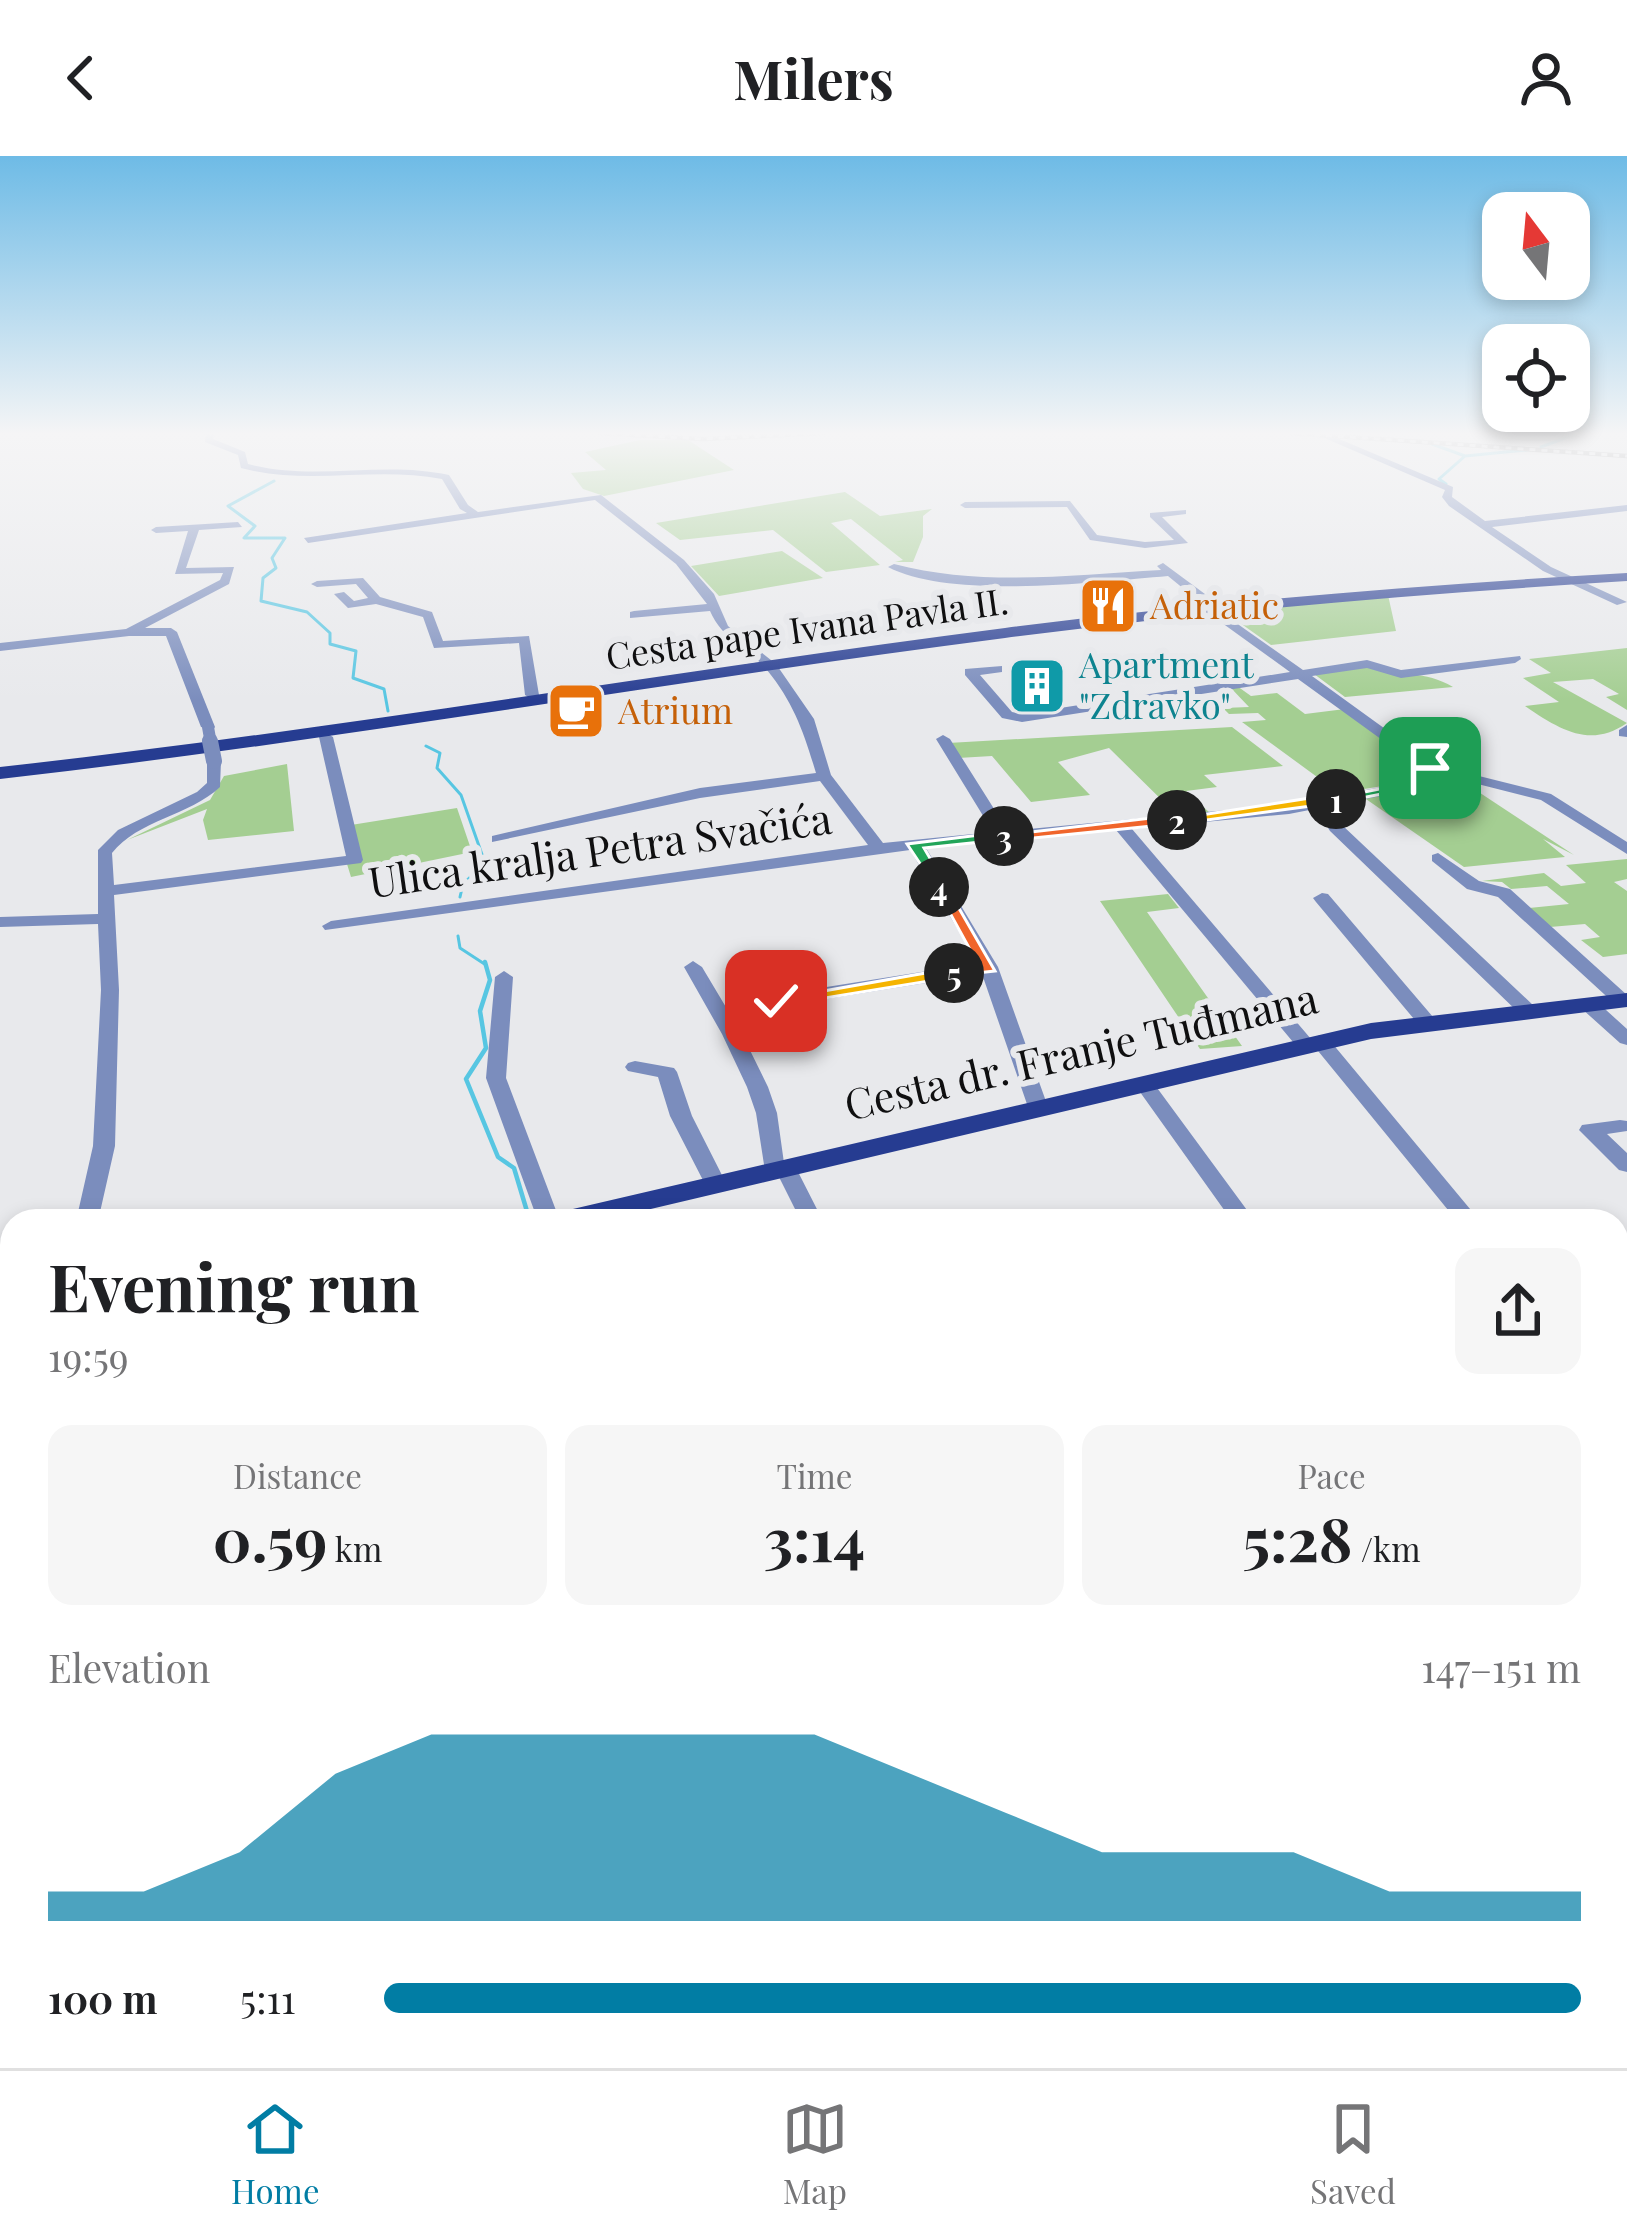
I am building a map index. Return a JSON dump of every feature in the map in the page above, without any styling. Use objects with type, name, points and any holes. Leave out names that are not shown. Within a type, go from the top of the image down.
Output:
[{"type":"main road","name":"Cesta pape Ivana Pavla II.","points":[[0,769],[233,745],[1162,608],[1625,573]]},
{"type":"main road","points":[[1498,585],[1563,575],[1625,573]]},
{"type":"main road","name":"Cesta pape Ivana Pavla II.","points":[[0,769],[532,694],[1172,613],[1498,585],[1563,575]]},
{"type":"main road","name":"Cesta dr. Franje Tuđmana","points":[[612,1209],[1312,1043],[1426,1021],[1625,1001]]},
{"type":"street","points":[[308,540],[422,522]]},
{"type":"street","points":[[630,522],[680,562],[714,607],[723,628],[768,664],[807,719],[824,776],[879,848]]},
{"type":"street","points":[[1083,522],[1094,538],[1145,545],[1184,543],[1162,522]]},
{"type":"street","points":[[1484,522],[1563,575],[1624,604]]},
{"type":"street","points":[[1487,524],[1537,522]]},
{"type":"street","points":[[156,530],[238,525]]},
{"type":"street","points":[[129,632],[225,582],[230,569],[179,572],[195,527]]},
{"type":"street","points":[[1145,545],[1149,559],[1430,768],[1546,797],[1627,849]]},
{"type":"street","points":[[894,567],[914,575],[952,578],[1167,573]]},
{"type":"street","points":[[316,584],[359,580],[376,600]]},
{"type":"street","points":[[340,594],[352,605],[376,600],[428,615],[438,645],[525,639],[532,694]]},
{"type":"street","points":[[634,615],[714,607]]},
{"type":"street","points":[[0,647],[129,632],[170,632],[208,727],[214,761],[214,784],[204,796],[108,844],[110,990],[104,1146],[90,1209]]},
{"type":"street","points":[[997,669],[970,672],[1007,716],[1022,718],[1367,664],[1401,674],[1515,659]]},
{"type":"street","points":[[108,892],[356,860],[326,737]]},
{"type":"street","points":[[943,739],[1003,836]]},
{"type":"street","points":[[498,839],[700,793],[824,776]]},
{"type":"street","points":[[1038,1107],[988,967],[915,844],[1288,809],[1456,778]]},
{"type":"street","points":[[1120,825],[1458,1209]]},
{"type":"street","points":[[1336,828],[1527,1010]]},
{"type":"street","name":"Ulica kralja Petra Svačića","points":[[331,926],[915,844]]},
{"type":"street","points":[[1438,858],[1465,880],[1504,893],[1625,1001]]},
{"type":"street","points":[[1322,898],[1426,1021]]},
{"type":"street","points":[[0,922],[106,919]]},
{"type":"street","points":[[693,967],[721,1004],[765,1108],[764,1141],[805,1209]]},
{"type":"street","points":[[776,1001],[988,967]]},
{"type":"street","points":[[504,976],[496,1078],[545,1209]]},
{"type":"street","points":[[1588,1004],[1627,1039]]},
{"type":"street","points":[[635,1067],[653,1066],[667,1072],[681,1116],[716,1185]]},
{"type":"street","points":[[1145,1085],[1235,1209]]},
{"type":"street","points":[[1620,1126],[1590,1130],[1627,1165]]},
{"type":"green space","points":[[835,522],[831,523],[880,565],[826,572],[773,530],[680,540],[656,523]]},
{"type":"green space","points":[[855,522],[923,522],[923,537],[913,562],[895,562],[903,560]]},
{"type":"green space","points":[[782,551],[823,578],[719,596],[691,566]]},
{"type":"green space","points":[[1388,595],[1396,631],[1271,645],[1226,613]]},
{"type":"green space","points":[[1627,648],[1627,710],[1606,697],[1619,694],[1593,679],[1553,682],[1627,723],[1602,734],[1578,734],[1525,706],[1559,702],[1523,678],[1551,673],[1529,659]]},
{"type":"green space","points":[[1368,666],[1432,678],[1453,687],[1345,697],[1314,674]]},
{"type":"green space","points":[[1237,686],[1251,696],[1277,693],[1305,714],[1345,709],[1439,777],[1339,793],[1242,722],[1266,720],[1258,713],[1229,714],[1223,708],[1249,707],[1230,687]]},
{"type":"green space","points":[[1232,727],[1283,766],[1204,775],[1217,787],[1186,791],[1210,813],[1178,816],[1109,748],[1058,762],[1090,795],[1031,802],[992,756],[958,758],[948,743]]},
{"type":"green space","points":[[287,764],[294,831],[208,840],[203,820],[207,809],[127,840],[210,800],[224,776]]},
{"type":"green space","points":[[1465,783],[1574,855],[1543,839],[1565,857],[1464,867],[1363,797]]},
{"type":"green space","points":[[457,808],[472,852],[351,877],[347,864],[351,825]]},
{"type":"green space","points":[[1627,859],[1627,879],[1614,882],[1627,891],[1627,954],[1603,957],[1581,940],[1600,937],[1585,924],[1550,927],[1529,908],[1569,904],[1547,886],[1511,889],[1502,882],[1482,881],[1544,873],[1561,886],[1586,883],[1566,865]]},
{"type":"green space","points":[[1168,894],[1179,908],[1147,912],[1242,1046],[1200,1049],[1100,901]]},
{"type":"waterway","points":[[250,522],[255,526],[244,538],[285,538],[272,558],[276,568],[263,578],[261,601],[307,612],[330,633],[330,644],[356,651],[353,678],[384,689],[388,711]]},
{"type":"waterway","points":[[426,746],[440,753],[437,768],[461,795],[485,863],[463,884],[460,897]]},
{"type":"waterway","points":[[458,936],[460,948],[486,965]]},
{"type":"waterway","points":[[486,965],[490,980],[480,1011],[486,1048],[466,1079],[498,1157],[514,1168],[526,1209]]},
{"type":"place","name":"Adriatic","points":[[1108,606]]},
{"type":"place","name":"Apartment \"Zdravko\"","points":[[1037,686]]},
{"type":"place","name":"Atrium","points":[[576,711]]},
{"type":"route","points":[[776,1001],[988,967],[915,844],[1288,809],[1456,778],[1430,768]]}]
